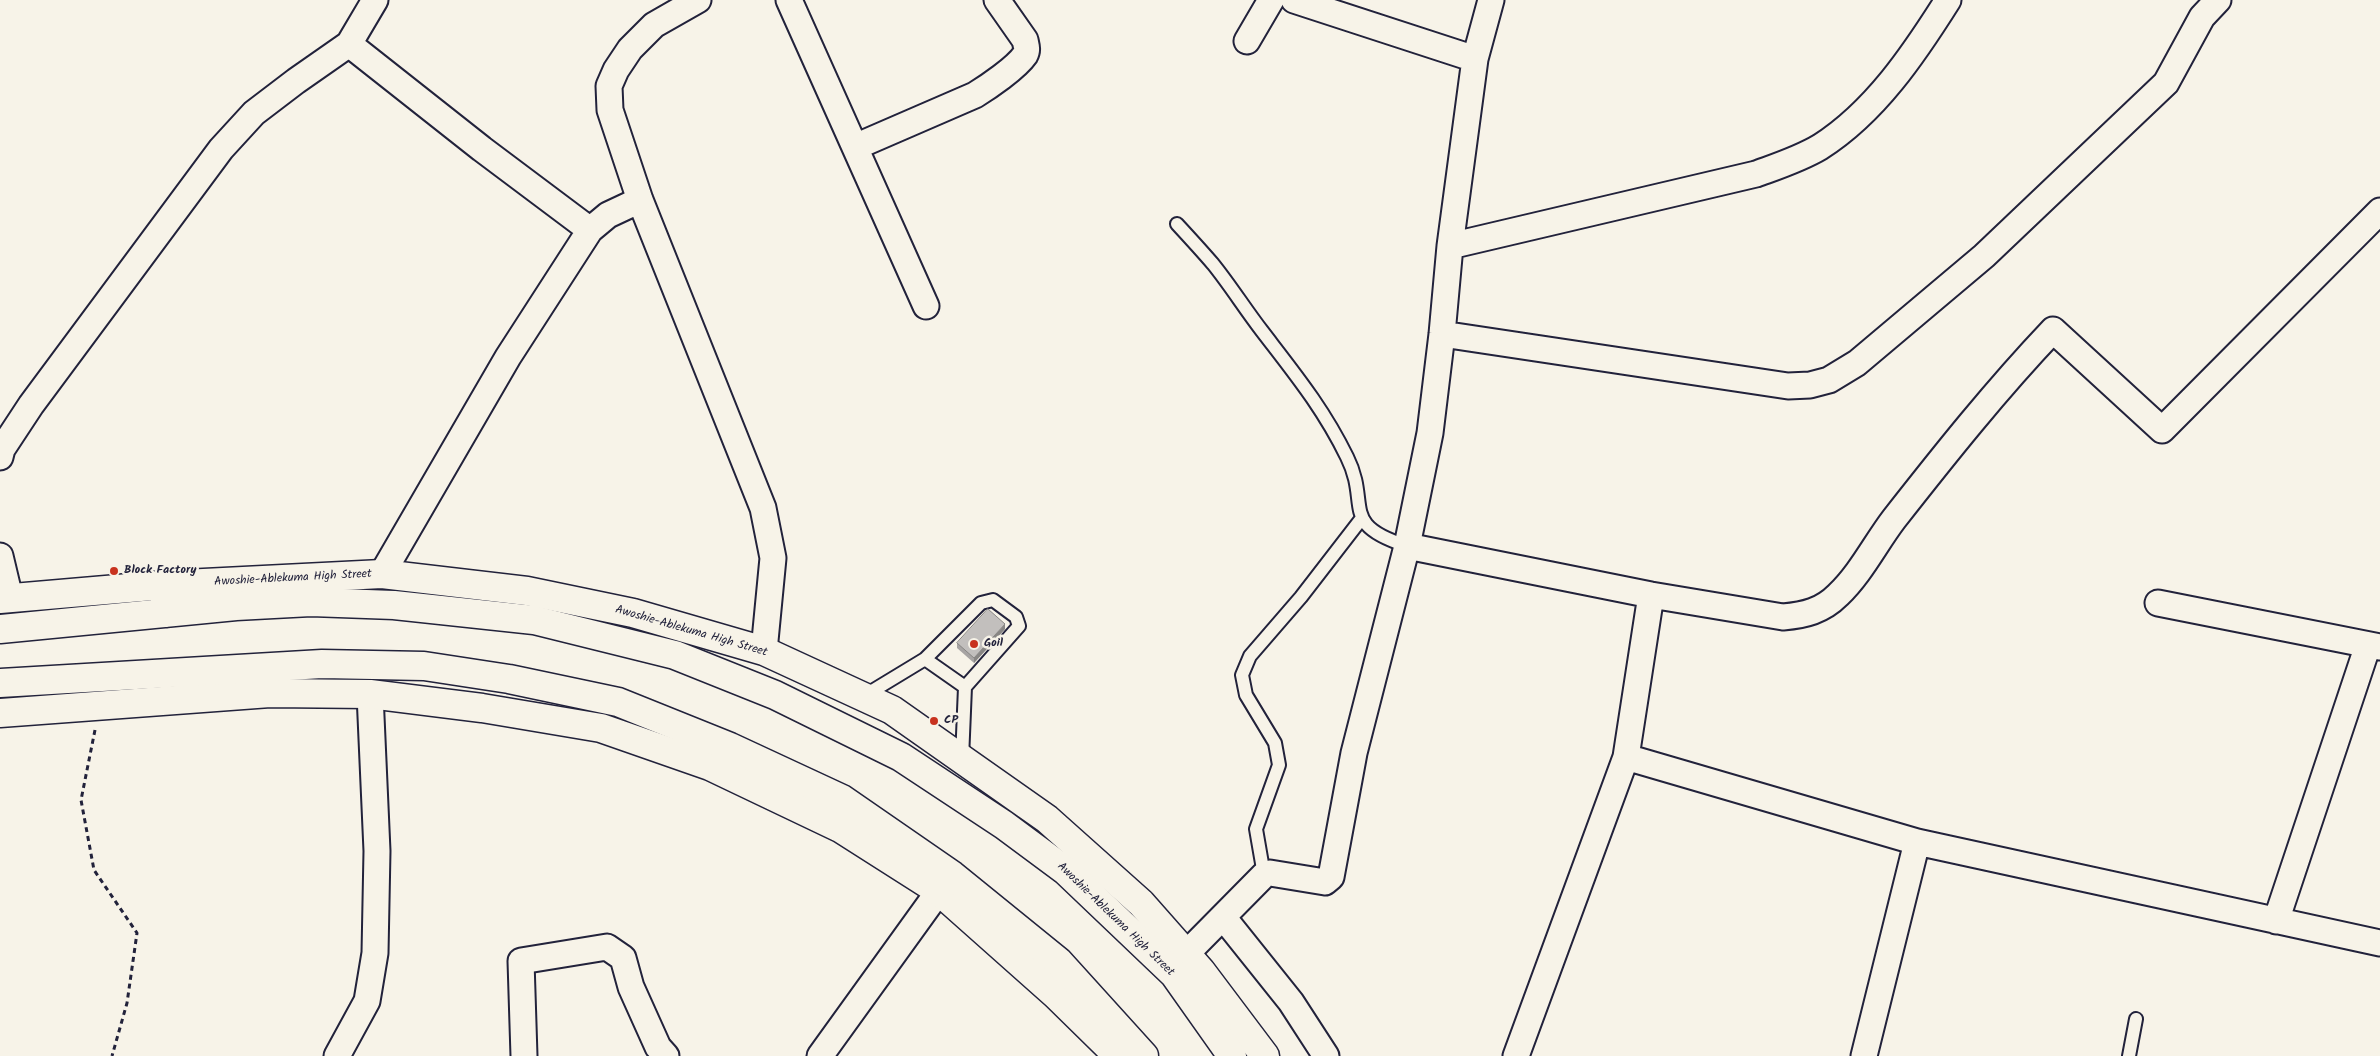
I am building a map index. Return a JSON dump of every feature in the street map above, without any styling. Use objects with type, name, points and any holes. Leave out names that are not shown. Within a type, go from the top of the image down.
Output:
[{"type":"main road","name":"Awoshie-Ablekuma High Street","points":[[5,598],[164,585],[382,574],[527,591],[633,613],[764,651],[892,710],[1047,819],[1141,903],[1186,954],[1265,1056]]},
{"type":"main road","points":[[164,585],[166,613]]},
{"type":"main road","name":"Awoshie-Ablekuma High Street","points":[[0,629],[166,613],[311,602],[394,605],[534,620],[675,655],[775,695],[901,757],[1004,825],[1066,871],[1174,974],[1232,1056]]},
{"type":"main road","points":[[0,684],[322,664],[424,666],[509,679],[618,702],[730,746],[842,799],[952,875],[1058,961],[1144,1056]]},
{"type":"main road","points":[[0,713],[270,693],[370,694],[482,708],[601,728],[710,766],[840,828],[939,891],[1056,995],[1116,1056]]},
{"type":"street","points":[[0,457],[2,449],[31,405],[221,149],[254,113],[350,44],[375,0]]},
{"type":"street","points":[[698,0],[654,25],[630,49],[616,70],[609,86],[610,110],[640,200],[763,508],[773,558],[764,651]]},
{"type":"street","points":[[788,0],[926,306]]},
{"type":"street","points":[[855,147],[975,95],[992,84],[1025,55],[1027,48],[1025,40],[997,0]]},
{"type":"street","points":[[1247,41],[1271,0]]},
{"type":"street","points":[[1294,0],[1475,59]]},
{"type":"street","points":[[1186,954],[1264,875],[1270,873],[1325,882],[1331,877],[1354,753],[1406,546],[1430,432],[1450,246],[1475,59],[1491,0]]},
{"type":"street","points":[[1450,246],[1756,174],[1802,156],[1820,147],[1845,128],[1877,98],[1926,35],[1948,0]]},
{"type":"street","points":[[1442,334],[1788,386],[1810,385],[1829,380],[1857,363],[1984,256],[2166,84],[2202,17],[2218,0]]},
{"type":"street","points":[[350,44],[482,149],[590,230]]},
{"type":"street","points":[[382,574],[508,357],[590,230],[608,215],[640,200]]},
{"type":"street","points":[[1406,546],[1651,595],[1783,617],[1803,616],[1818,610],[1832,601],[1854,579],[1892,521],[2011,374],[2053,330],[2162,430],[2380,211]]},
{"type":"street","points":[[0,556],[5,598]]},
{"type":"street","points":[[1516,1056],[1626,757],[1651,595]]},
{"type":"street","points":[[2158,603],[2374,646],[2276,921]]},
{"type":"street","points":[[338,1056],[367,1001],[375,953],[377,851],[370,694]]},
{"type":"street","points":[[1626,757],[1917,842],[2380,943]]},
{"type":"street","points":[[1864,1056],[1917,842]]},
{"type":"street","points":[[820,1056],[939,891]]},
{"type":"street","points":[[1223,917],[1291,1002],[1326,1056]]},
{"type":"street","points":[[524,1056],[521,961],[607,947],[623,958],[631,987],[658,1047],[666,1056]]},
{"type":"lane","points":[[1177,224],[1213,264],[1307,387],[1349,460],[1362,518],[1370,530],[1388,540],[1406,546]]},
{"type":"lane","points":[[1264,875],[1256,829],[1279,764],[1275,743],[1246,695],[1242,675],[1250,656],[1301,598],[1362,518]]},
{"type":"lane","points":[[862,696],[925,659],[981,603],[993,600],[1016,617],[1019,626],[965,687],[962,759]]},
{"type":"lane","points":[[925,659],[965,687]]},
{"type":"lane","points":[[2129,1056],[2136,1019]]},
{"type":"path","points":[[100,705],[81,800],[94,870],[137,933],[127,1003],[112,1056]]},
{"type":"building","points":[[988,609],[1005,624],[974,658],[957,643]]},
{"type":"place","name":"Block Factory","points":[[114,571]]},
{"type":"place","name":"Goil","points":[[974,644]]},
{"type":"place","name":"CP","points":[[934,721]]}]
